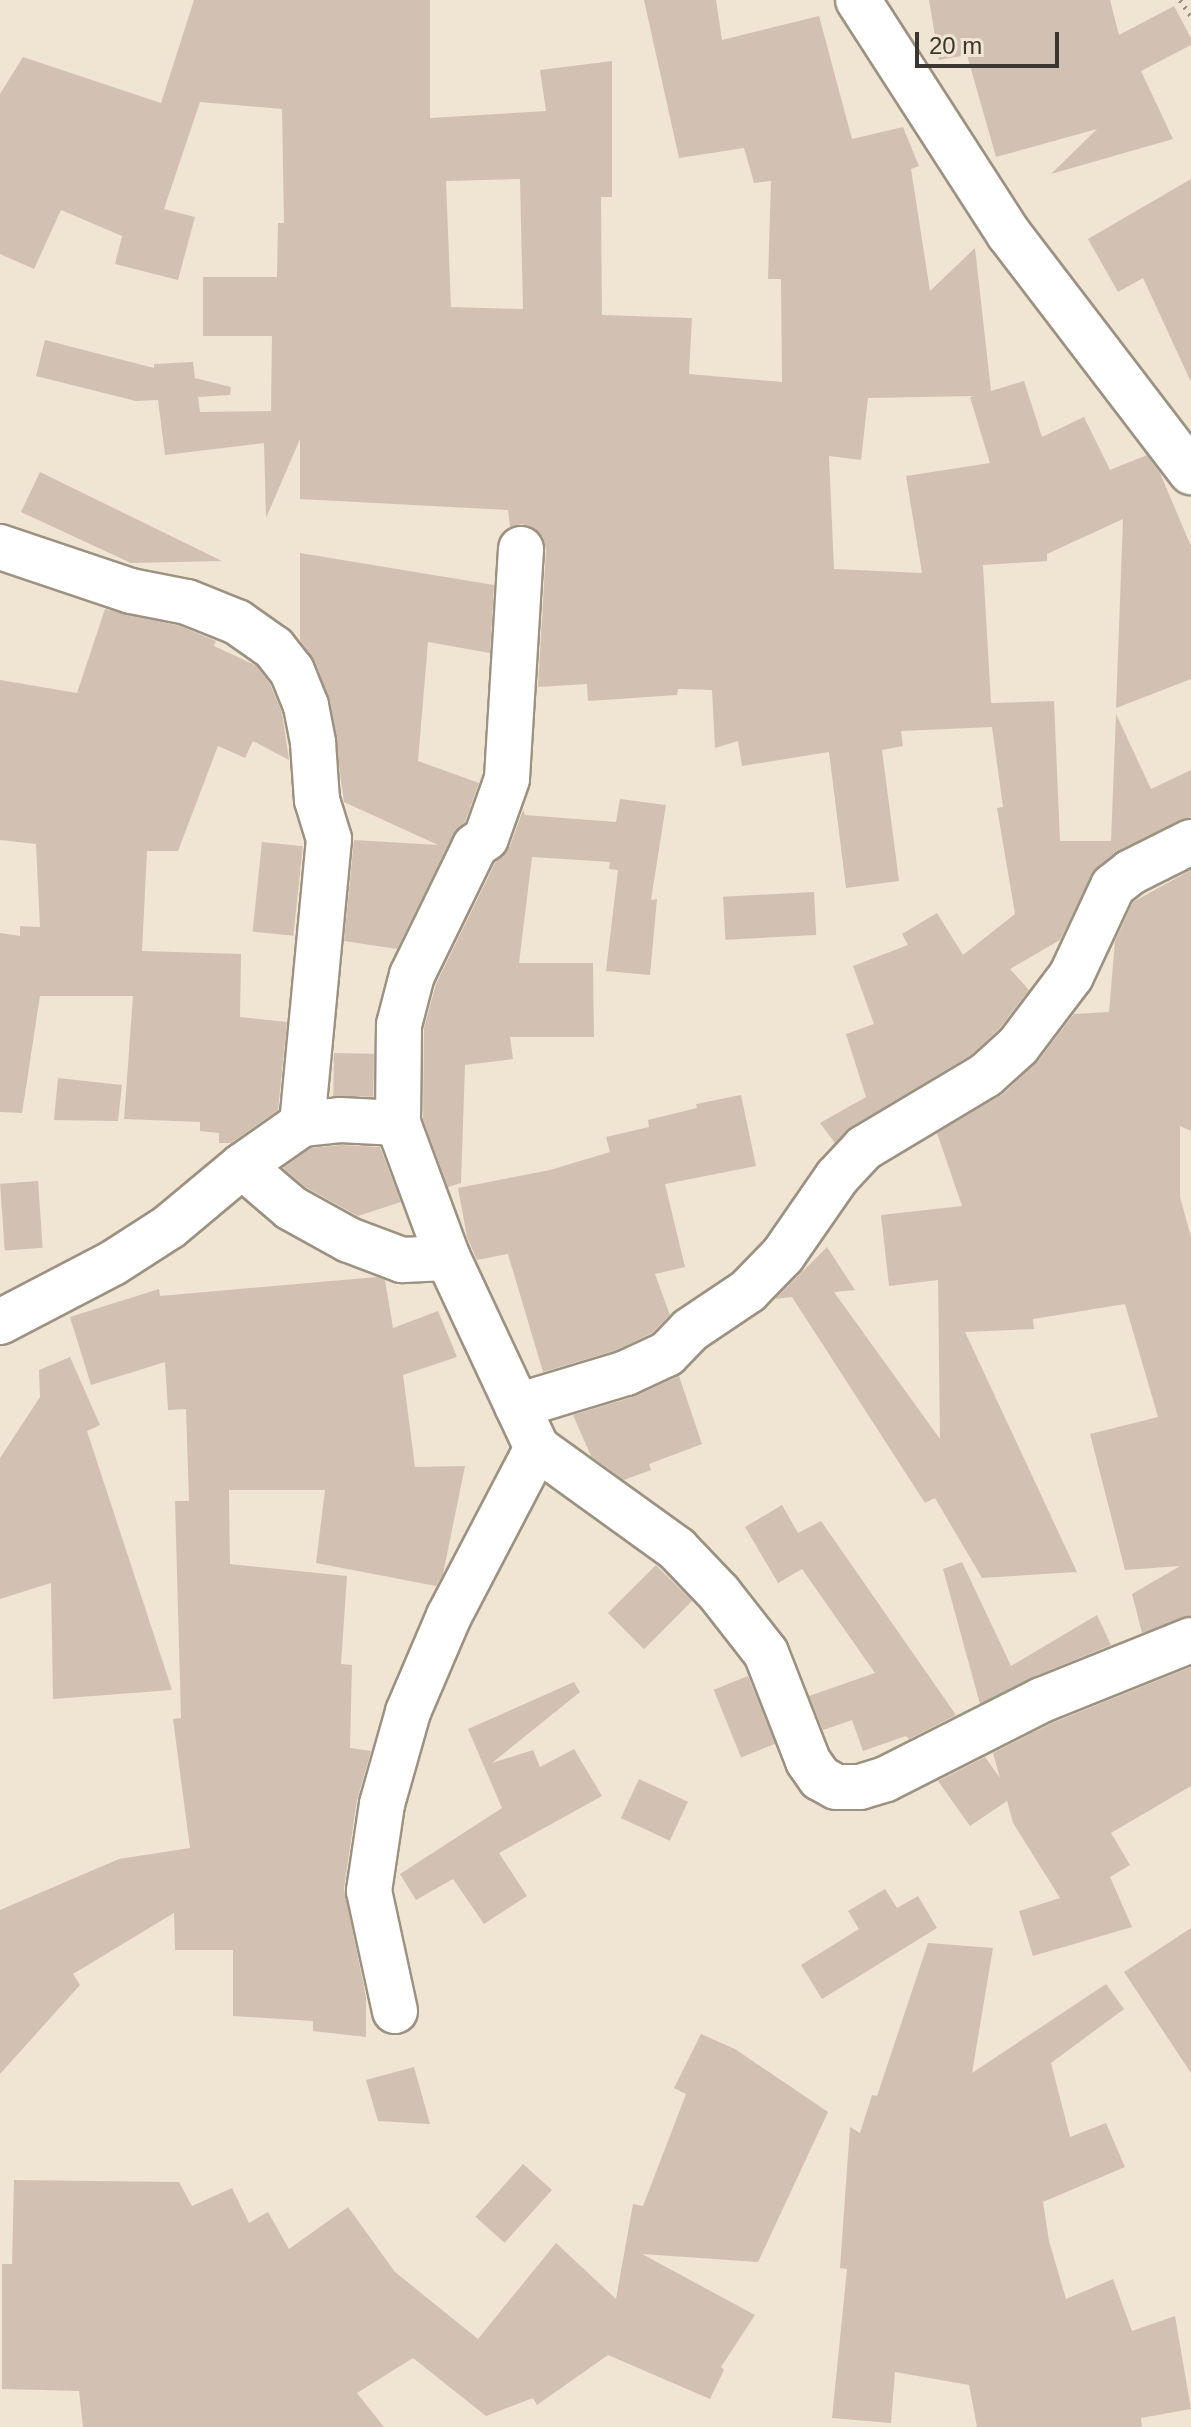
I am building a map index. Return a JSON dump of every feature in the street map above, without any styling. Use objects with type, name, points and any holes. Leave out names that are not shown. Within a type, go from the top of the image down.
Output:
[{"type":"street","points":[[858,0],[1009,234],[1191,472]]},
{"type":"street","points":[[0,547],[131,591],[187,602],[237,622],[274,648],[292,671],[306,706],[313,743],[317,800],[329,839],[302,1124]]},
{"type":"street","points":[[521,549],[507,779],[486,838],[475,846],[412,975],[399,1025],[398,1123],[448,1258],[537,1448],[677,1549],[719,1593],[766,1653],[808,1761],[820,1778],[836,1787],[860,1787],[886,1779],[1042,1700],[1191,1640]]},
{"type":"street","points":[[517,1406],[626,1373],[667,1354],[690,1330],[748,1291],[783,1255],[837,1177],[864,1148],[986,1075],[1018,1046],[1071,976],[1113,886],[1131,872],[1191,842]]},
{"type":"street","points":[[0,1322],[113,1263],[158,1235],[242,1166],[302,1124],[340,1120],[398,1123]]},
{"type":"street","points":[[242,1166],[291,1208],[349,1240],[402,1260],[448,1258]]},
{"type":"street","points":[[395,2011],[369,1891],[382,1804],[408,1712],[449,1616],[537,1448]]},
{"type":"path","points":[[1180,0],[1191,16]]},
{"type":"building","points":[[194,0],[430,0],[430,118],[546,111],[540,70],[612,61],[612,197],[601,197],[602,315],[692,318],[689,374],[782,382],[781,279],[768,279],[771,181],[754,183],[744,148],[679,158],[644,0],[716,0],[722,40],[819,16],[852,139],[903,127],[919,166],[911,169],[930,291],[975,248],[991,391],[1024,381],[1042,437],[1084,417],[1110,470],[1147,455],[1160,473],[1191,546],[1191,679],[1116,708],[1123,519],[1047,554],[1047,561],[983,565],[991,703],[1054,701],[1060,841],[1111,841],[1116,714],[1151,789],[1191,770],[1191,817],[1120,850],[1097,867],[1060,940],[1010,969],[1029,990],[999,1029],[971,1055],[851,1127],[835,1143],[820,1123],[866,1097],[846,1034],[874,1024],[853,966],[908,945],[902,934],[937,913],[963,955],[1015,914],[997,808],[1003,807],[992,727],[901,731],[903,746],[882,750],[899,881],[846,888],[829,752],[742,766],[738,741],[715,748],[712,690],[678,689],[677,695],[588,701],[587,684],[538,687],[546,550],[543,537],[534,528],[522,524],[510,527],[508,510],[300,499],[300,439],[266,518],[264,443],[165,455],[158,400],[136,401],[36,376],[45,340],[154,368],[154,364],[193,362],[195,378],[231,387],[230,395],[198,397],[200,412],[271,411],[272,336],[203,336],[203,277],[277,277],[278,223],[284,223],[282,109],[200,102],[164,209],[195,217],[178,280],[115,264],[122,236],[61,210],[34,269],[0,254],[0,94],[23,57],[161,103]],"holes":[[[520,179],[523,309],[451,307],[446,181]],[[974,396],[970,397],[990,463],[906,476],[922,573],[834,569],[829,456],[861,460],[868,398]]]},
{"type":"building","points":[[929,0],[1110,0],[1119,35],[1174,6],[1191,38],[1191,45],[1141,71],[1173,139],[1051,174],[1097,129],[996,157],[967,55],[939,60]]},
{"type":"building","points":[[1191,179],[1191,382],[1143,278],[1118,292],[1088,239]]},
{"type":"building","points":[[40,472],[222,561],[131,563],[21,512]]},
{"type":"building","points":[[300,553],[494,585],[490,653],[428,642],[418,761],[479,783],[465,822],[453,835],[397,949],[344,941],[354,840],[438,845],[344,802],[330,701],[315,662],[300,640]]},
{"type":"building","points":[[105,609],[180,626],[216,641],[214,646],[257,666],[270,684],[282,713],[289,760],[253,741],[245,758],[218,746],[178,851],[147,851],[142,951],[241,954],[240,1017],[287,1022],[278,1110],[231,1143],[219,1143],[219,1133],[200,1131],[200,1122],[124,1119],[133,996],[40,996],[22,1113],[0,1112],[0,933],[20,936],[20,926],[40,927],[36,844],[0,840],[0,680],[77,693]]},
{"type":"building","points":[[620,799],[666,805],[651,900],[657,899],[650,975],[606,971],[618,870],[609,869],[610,862],[532,857],[519,963],[593,963],[594,1037],[510,1037],[513,1059],[465,1065],[461,1183],[448,1187],[423,1119],[424,1028],[436,984],[495,863],[510,846],[523,810],[525,815],[616,822]]},
{"type":"building","points":[[262,842],[303,846],[293,936],[253,932]]},
{"type":"building","points":[[1191,870],[1191,1131],[1180,1126],[1180,1197],[1191,1237],[1191,1616],[1142,1633],[1132,1594],[1180,1566],[1125,1570],[1090,1434],[1158,1417],[1125,1304],[1033,1319],[1034,1329],[965,1332],[1077,1572],[982,1578],[935,1498],[925,1503],[792,1297],[775,1299],[827,1247],[855,1290],[834,1292],[940,1439],[938,1280],[889,1286],[881,1215],[962,1206],[937,1133],[1003,1094],[1038,1061],[1074,1014],[1109,1012],[1115,941],[1133,902]]},
{"type":"building","points":[[814,892],[816,935],[725,940],[723,897]]},
{"type":"building","points":[[334,1053],[374,1054],[373,1097],[333,1096]]},
{"type":"building","points":[[58,1078],[122,1085],[118,1121],[54,1120]]},
{"type":"building","points":[[741,1095],[756,1166],[665,1184],[685,1267],[655,1274],[670,1315],[652,1333],[617,1350],[543,1372],[508,1254],[477,1260],[467,1237],[458,1188],[550,1170],[610,1152],[606,1137],[649,1127],[648,1120],[697,1108],[696,1104]]},
{"type":"building","points":[[341,1145],[380,1147],[401,1202],[358,1216],[305,1187],[283,1168],[311,1148]]},
{"type":"building","points":[[38,1181],[43,1248],[5,1250],[0,1184]]},
{"type":"building","points":[[377,1277],[385,1280],[393,1328],[438,1311],[457,1357],[403,1375],[415,1467],[465,1466],[443,1574],[436,1586],[316,1563],[325,1490],[229,1490],[230,1564],[347,1576],[341,1664],[352,1665],[350,1748],[371,1751],[357,1800],[344,1888],[366,1997],[366,2037],[313,2031],[313,2021],[233,2016],[233,1950],[175,1950],[174,1913],[73,1974],[80,1985],[0,2074],[0,1910],[119,1859],[190,1848],[173,1719],[181,1718],[175,1501],[189,1501],[186,1409],[168,1410],[165,1362],[91,1385],[70,1317],[159,1289],[160,1296]]},
{"type":"building","points":[[70,1357],[100,1425],[87,1431],[172,1690],[53,1699],[51,1583],[0,1599],[0,1458],[40,1397],[39,1370]]},
{"type":"building","points":[[679,1376],[702,1444],[649,1464],[651,1470],[624,1480],[591,1456],[573,1415],[633,1397]]},
{"type":"building","points":[[782,1505],[798,1533],[821,1521],[956,1715],[909,1739],[906,1736],[863,1751],[852,1720],[823,1730],[809,1696],[875,1673],[802,1569],[778,1583],[745,1527]]},
{"type":"building","points":[[962,1562],[1011,1666],[1097,1615],[1111,1645],[1033,1677],[980,1704],[943,1569]]},
{"type":"building","points":[[656,1565],[692,1601],[644,1649],[608,1613]]},
{"type":"building","points":[[1191,1667],[1191,1786],[1111,1833],[1130,1865],[1110,1877],[1132,1927],[1033,1956],[1019,1911],[1060,1898],[1013,1823],[1007,1801],[970,1826],[938,1781],[985,1757],[1000,1778],[993,1753],[1052,1723]]},
{"type":"building","points":[[748,1676],[775,1744],[741,1758],[714,1690]]},
{"type":"building","points":[[574,1682],[580,1692],[492,1763],[533,1750],[540,1767],[574,1749],[602,1796],[499,1853],[527,1896],[484,1924],[453,1879],[416,1900],[400,1874],[502,1808],[468,1729]]},
{"type":"building","points":[[639,1779],[688,1802],[670,1841],[621,1818]]},
{"type":"building","points":[[885,1889],[897,1908],[918,1896],[937,1928],[822,1999],[801,1965],[859,1929],[848,1911]]},
{"type":"building","points":[[1191,1928],[1191,2073],[1124,1972]]},
{"type":"building","points":[[928,1943],[993,1948],[972,2073],[1106,1984],[1124,2009],[1051,2063],[1070,2137],[1106,2123],[1125,2167],[1043,2202],[1049,2241],[1066,2299],[1113,2279],[1132,2331],[1175,2316],[1191,2409],[1141,2418],[1142,2427],[977,2427],[969,2385],[895,2372],[891,2423],[832,2418],[847,2269],[840,2268],[850,2127],[860,2133],[872,2095],[877,2096]]},
{"type":"building","points":[[701,2034],[735,2049],[828,2112],[758,2262],[642,2254],[755,2315],[721,2367],[724,2370],[710,2399],[608,2355],[537,2405],[533,2398],[486,2416],[413,2358],[357,2393],[384,2427],[83,2427],[79,2391],[2,2389],[2,2264],[12,2264],[14,2180],[179,2182],[192,2206],[232,2188],[249,2223],[268,2212],[289,2249],[348,2207],[395,2272],[478,2339],[556,2243],[616,2299],[633,2204],[643,2206],[686,2094],[674,2088]]},
{"type":"building","points":[[414,2067],[430,2124],[378,2121],[366,2080]]},
{"type":"building","points":[[523,2164],[552,2190],[504,2243],[475,2217]]}]
